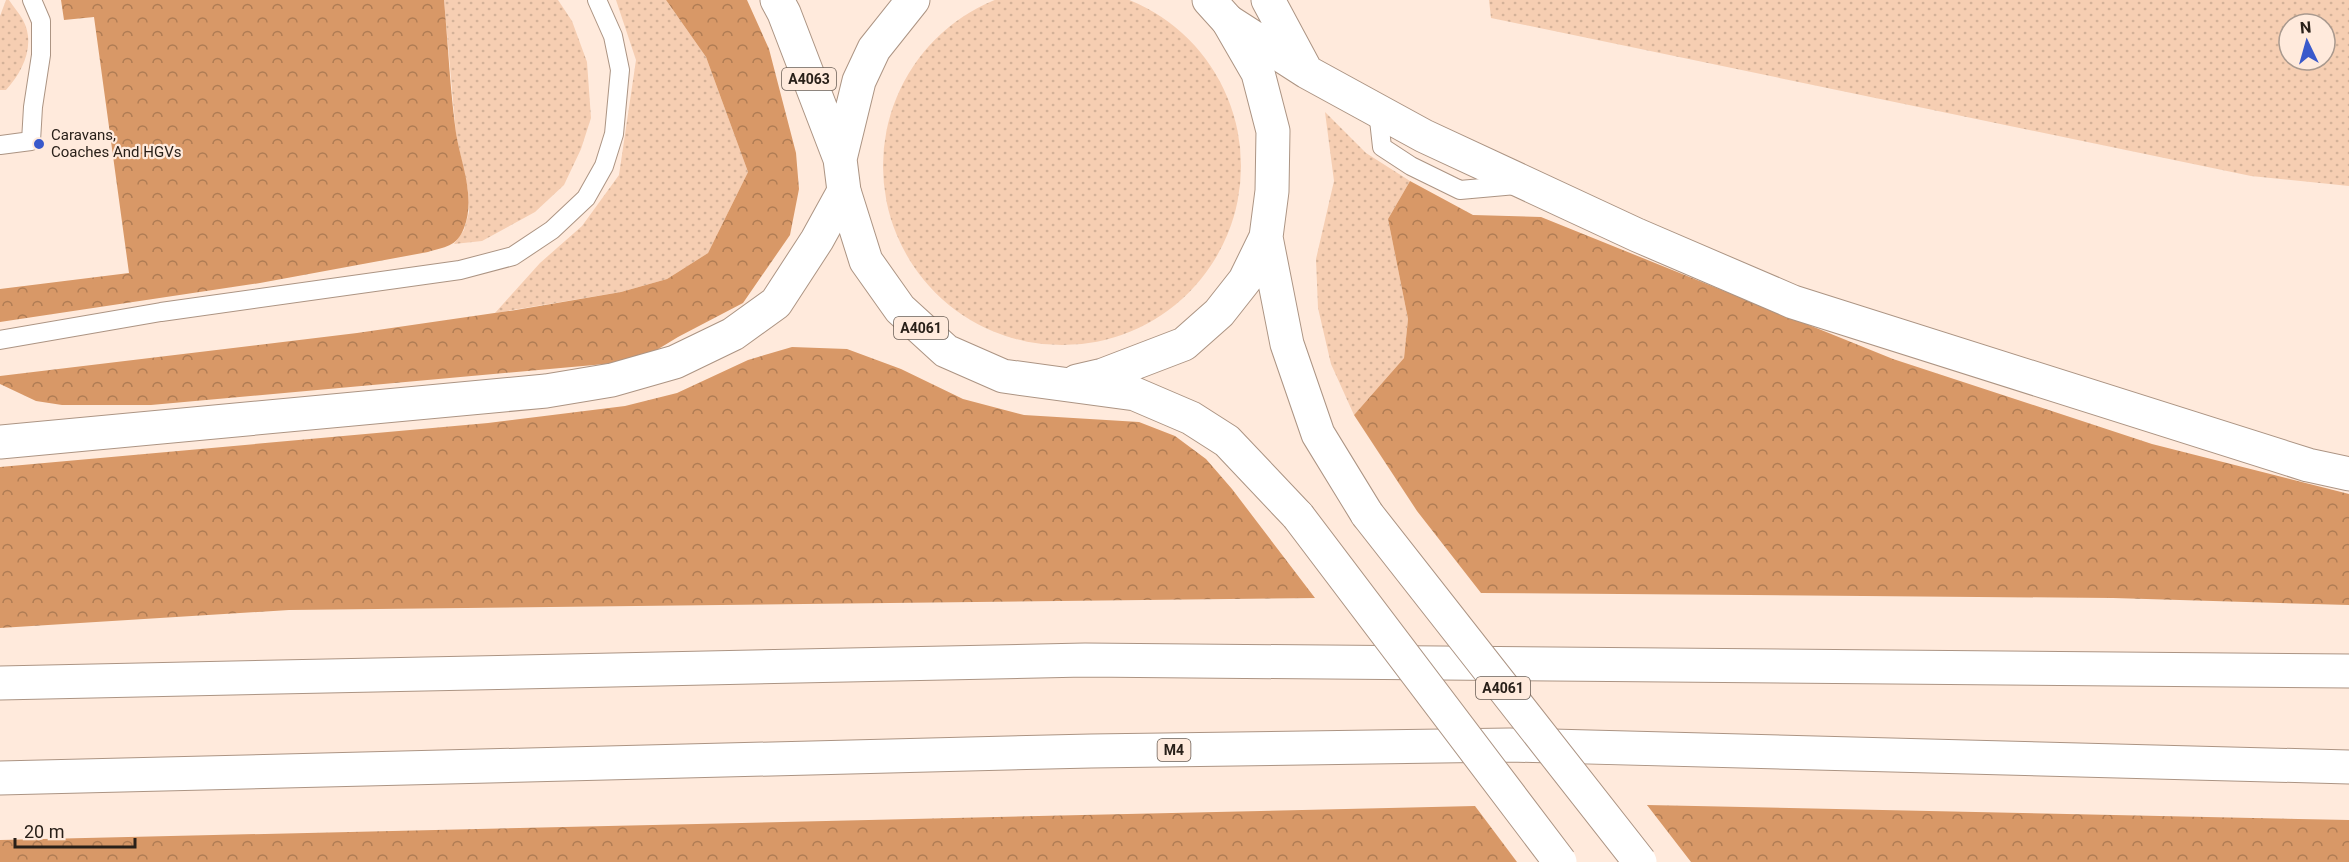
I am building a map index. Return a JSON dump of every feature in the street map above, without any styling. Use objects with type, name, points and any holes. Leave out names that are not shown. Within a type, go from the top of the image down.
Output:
[{"type":"main road","name":"A4063","points":[[777,0],[784,13],[842,175]]},
{"type":"main road","points":[[0,442],[546,392],[612,380],[675,362],[733,334],[776,303],[817,240],[842,175],[859,81],[874,49],[913,0]]},
{"type":"main road","points":[[1268,0],[1307,72]]},
{"type":"main road","points":[[1219,10],[1307,72],[1424,136],[1525,184],[1793,302],[2308,465],[2349,474]]},
{"type":"main road","name":"A4061","points":[[1219,10],[1258,73],[1273,131],[1272,191],[1266,237],[1287,344],[1318,434],[1367,514],[1640,862]]},
{"type":"main road","name":"A4061","points":[[842,175],[866,261],[900,309],[946,351],[1003,375],[1135,394],[1191,418],[1227,441],[1256,469],[1298,516],[1560,862]]},
{"type":"main road","name":"A4061","points":[[1067,383],[1103,375],[1184,344],[1219,313],[1245,280],[1266,237]]},
{"type":"main road","points":[[0,683],[1085,660],[2349,671]]},
{"type":"main road","name":"M4","points":[[0,778],[1090,751],[1510,745],[2349,767]]},
{"type":"lane","points":[[0,145],[31,141],[33,107],[41,55],[41,21],[32,0]]},
{"type":"lane","points":[[0,340],[161,312],[460,270],[513,256],[552,230],[586,198],[604,166],[614,134],[620,70],[613,36],[597,0]]},
{"type":"shaded area","points":[[1062,-13],[1097,-9],[1130,1],[1161,17],[1188,40],[1211,67],[1227,98],[1237,131],[1241,166],[1237,201],[1227,234],[1211,265],[1188,292],[1161,315],[1130,331],[1097,341],[1062,345],[1027,341],[994,331],[963,315],[936,292],[913,265],[897,234],[887,201],[883,166],[887,131],[897,98],[913,67],[936,40],[963,17],[994,1],[1027,-9]]},
{"type":"shaded area","points":[[6,0],[9,0],[23,20],[27,29],[28,48],[18,75],[6,90],[0,90],[0,16]]},
{"type":"shaded area","points":[[444,0],[558,0],[572,21],[587,62],[591,118],[581,149],[564,185],[535,212],[482,241],[454,244],[464,230],[469,212],[468,190],[456,134]]},
{"type":"shaded area","points":[[616,0],[666,0],[706,57],[748,172],[708,253],[667,279],[621,292],[495,313],[540,263],[582,226],[619,175],[636,60]]},
{"type":"shaded area","points":[[1489,0],[2349,0],[2349,186],[2251,176],[1491,18]]},
{"type":"shaded area","points":[[1325,112],[1366,153],[1410,181],[1388,219],[1408,319],[1404,358],[1354,415],[1331,364],[1318,308],[1316,259],[1334,181]]},
{"type":"green space","points":[[61,0],[444,0],[456,133],[469,204],[461,234],[454,243],[428,252],[260,283],[0,322],[0,289],[129,273],[94,17],[64,20]]},
{"type":"green space","points":[[666,0],[747,0],[769,49],[796,153],[799,189],[790,235],[743,303],[655,351],[616,363],[151,405],[62,405],[36,401],[0,384],[0,376],[357,333],[516,310],[621,292],[667,279],[708,253],[748,172],[706,57]]},
{"type":"green space","points":[[1410,181],[1473,215],[1541,217],[1893,359],[2152,444],[2349,494],[2349,605],[2113,598],[1481,593],[1417,511],[1354,415],[1404,358],[1408,319],[1388,219]]},
{"type":"green space","points":[[792,347],[847,349],[901,369],[963,399],[1024,415],[1139,422],[1175,436],[1206,459],[1232,489],[1315,598],[289,610],[0,628],[0,467],[488,423],[625,406],[677,393],[748,360]]},
{"type":"green space","points":[[1647,805],[2349,820],[2349,862],[1691,862]]},
{"type":"green space","points":[[1475,806],[1517,862],[0,862],[0,840]]},
{"type":"place","name":"Caravans, Coaches And HGVs","points":[[39,144]]}]
